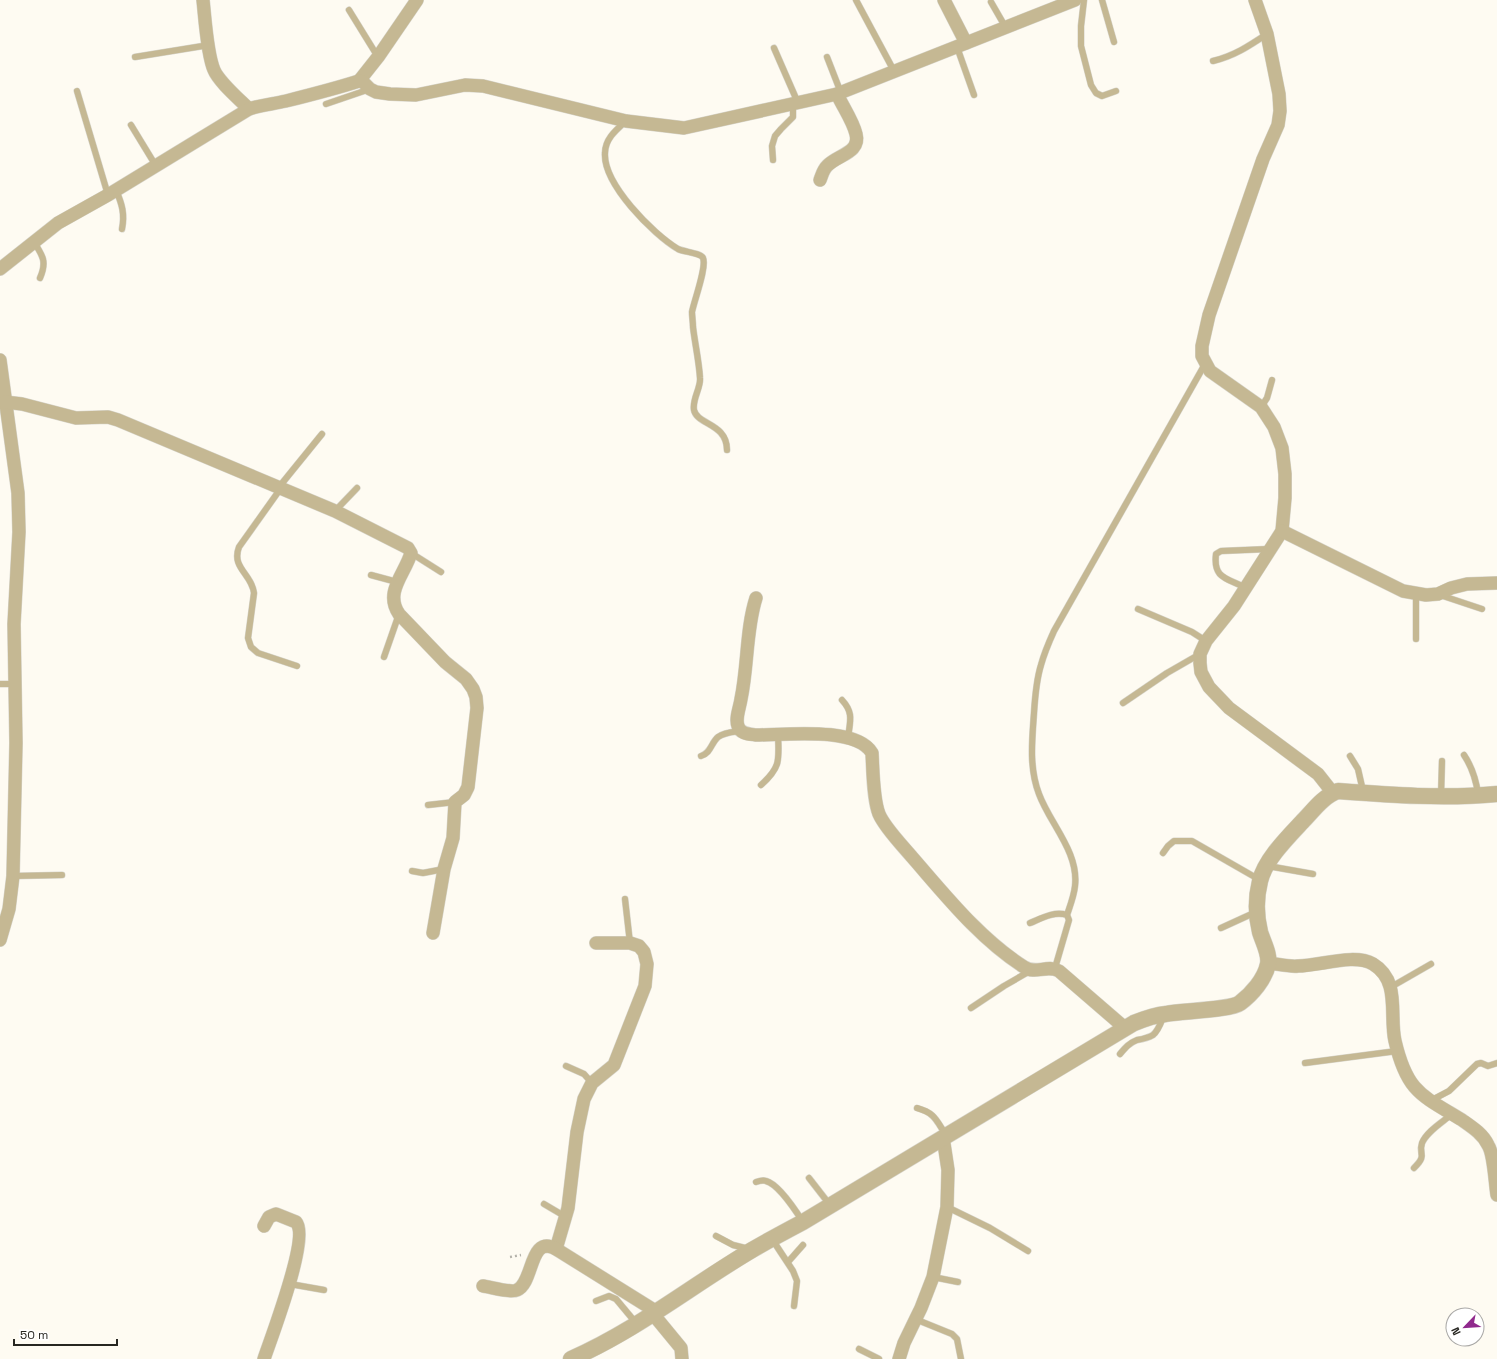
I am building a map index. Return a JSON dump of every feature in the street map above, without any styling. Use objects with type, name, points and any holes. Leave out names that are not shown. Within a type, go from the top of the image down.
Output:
[{"type":"street","points":[[203,0],[213,70],[249,109]]},
{"type":"street","points":[[0,269],[58,223],[156,166],[249,109],[262,104],[275,103],[332,90],[359,81],[417,0]]},
{"type":"street","points":[[944,0],[962,45]]},
{"type":"street","points":[[359,81],[363,82],[370,89],[376,92],[390,94],[416,95],[465,85],[483,86],[626,121],[684,128],[839,93],[1075,0]]},
{"type":"street","points":[[1254,0],[1266,34],[1279,94],[1280,111],[1278,125],[1263,159],[1210,315],[1202,346],[1202,356],[1210,371],[1261,407],[1274,427],[1282,448],[1285,474],[1282,531],[1234,606],[1206,641],[1200,654],[1200,672],[1209,687],[1229,708],[1318,774],[1333,793]]},
{"type":"street","points":[[820,180],[827,166],[851,151],[857,140],[855,131],[839,93]]},
{"type":"street","points":[[0,360],[3,401],[18,493],[19,518],[14,624],[16,743],[13,876],[9,909],[0,940]]},
{"type":"street","points":[[3,401],[22,404],[76,418],[108,417],[118,420],[335,511],[408,548],[411,553],[397,582],[393,603],[399,614],[445,662],[466,679],[473,689],[476,697],[477,708],[468,787],[464,795],[454,802],[453,838],[444,869],[433,933]]},
{"type":"street","points":[[1282,531],[1403,591],[1426,595],[1438,594],[1451,588],[1467,584],[1497,584]]},
{"type":"street","points":[[756,598],[751,617],[745,680],[737,719],[740,731],[747,734],[814,734],[848,738],[862,743],[872,753],[877,809],[881,818],[895,837],[971,924],[1008,956],[1026,968],[1036,971],[1055,968],[1125,1028]]},
{"type":"street","points":[[572,1359],[623,1333],[752,1250],[803,1222],[830,1204],[1125,1028],[1146,1018],[1165,1014],[1236,1006],[1256,988],[1268,963],[1260,931],[1257,897],[1263,872],[1289,836],[1325,798],[1333,793],[1338,791],[1394,796],[1497,794]]},
{"type":"street","points":[[556,1249],[566,1217],[571,1189],[577,1132],[584,1099],[592,1083],[614,1065],[645,986],[648,964],[644,952],[639,946],[630,943],[596,943]]},
{"type":"street","points":[[1268,963],[1297,966],[1353,959],[1365,960],[1383,972],[1391,987],[1393,1034],[1397,1051],[1407,1078],[1421,1095],[1469,1125],[1482,1136],[1489,1146],[1492,1154],[1497,1195]]},
{"type":"street","points":[[899,1359],[904,1343],[921,1308],[933,1277],[948,1207],[949,1189],[945,1136]]},
{"type":"street","points":[[264,1226],[269,1217],[276,1214],[296,1222],[299,1228],[296,1256],[290,1284],[264,1359]]},
{"type":"street","points":[[483,1286],[516,1291],[519,1290],[542,1247],[547,1246],[556,1249],[655,1313],[680,1348],[682,1359]]},
{"type":"lane","points":[[856,0],[894,71]]},
{"type":"lane","points":[[1084,0],[1081,26],[1081,46],[1091,85],[1096,93],[1102,96],[1116,91]]},
{"type":"lane","points":[[1102,0],[1114,42]]},
{"type":"lane","points":[[991,2],[1006,28]]},
{"type":"lane","points":[[348,10],[378,56]]},
{"type":"lane","points":[[1213,61],[1238,53],[1266,34]]},
{"type":"lane","points":[[135,56],[209,45]]},
{"type":"lane","points":[[962,45],[974,95]]},
{"type":"lane","points":[[774,48],[796,103],[793,117],[778,132],[773,141],[774,160]]},
{"type":"lane","points":[[827,57],[839,93]]},
{"type":"lane","points":[[326,104],[370,89]]},
{"type":"lane","points":[[77,91],[112,192],[123,207],[124,219],[122,229]]},
{"type":"lane","points":[[626,121],[614,131],[604,152],[606,165],[613,180],[631,207],[656,232],[679,249],[700,255],[703,258],[704,267],[692,313],[701,380],[696,394],[694,410],[696,415],[717,428],[722,434],[727,443],[727,450]]},
{"type":"lane","points":[[131,125],[156,166]]},
{"type":"lane","points":[[34,242],[41,253],[44,264],[40,278]]},
{"type":"lane","points":[[1055,968],[1069,920],[1067,915],[1075,887],[1074,866],[1067,848],[1041,800],[1034,781],[1031,749],[1036,686],[1040,666],[1054,631],[1205,364]]},
{"type":"lane","points":[[1261,407],[1267,398],[1272,380]]},
{"type":"lane","points":[[297,666],[258,654],[251,647],[248,638],[254,588],[251,581],[238,565],[236,556],[238,547],[280,487],[322,434]]},
{"type":"lane","points":[[335,511],[357,488]]},
{"type":"lane","points":[[1246,588],[1220,575],[1215,565],[1216,554],[1221,551],[1270,549]]},
{"type":"lane","points":[[411,553],[441,572]]},
{"type":"lane","points":[[371,575],[397,582]]},
{"type":"lane","points":[[1416,594],[1416,639]]},
{"type":"lane","points":[[1438,594],[1482,609]]},
{"type":"lane","points":[[1138,609],[1192,632],[1206,641]]},
{"type":"lane","points":[[384,657],[399,614]]},
{"type":"lane","points":[[1123,703],[1167,673],[1200,654]]},
{"type":"lane","points":[[0,684],[14,684]]},
{"type":"lane","points":[[842,700],[848,707],[850,714],[848,738]]},
{"type":"lane","points":[[701,756],[708,753],[718,737],[724,734],[740,731]]},
{"type":"lane","points":[[761,785],[776,767],[778,756],[778,735]]},
{"type":"lane","points":[[1464,755],[1476,778],[1479,795]]},
{"type":"lane","points":[[1350,756],[1358,769],[1363,793]]},
{"type":"lane","points":[[1441,796],[1442,761]]},
{"type":"lane","points":[[428,805],[454,802]]},
{"type":"lane","points":[[1163,853],[1174,841],[1192,841],[1263,872],[1313,874]]},
{"type":"lane","points":[[412,871],[423,873],[444,869]]},
{"type":"lane","points":[[13,876],[62,875]]},
{"type":"lane","points":[[625,899],[630,943]]},
{"type":"lane","points":[[1221,928],[1258,911]]},
{"type":"lane","points":[[1030,923],[1053,914],[1061,913],[1067,915]]},
{"type":"lane","points":[[1391,987],[1431,964]]},
{"type":"lane","points":[[971,1008],[1004,986],[1032,970]]},
{"type":"lane","points":[[1120,1054],[1126,1046],[1131,1043],[1154,1034],[1159,1028],[1165,1014]]},
{"type":"lane","points":[[1306,1063],[1397,1051]]},
{"type":"lane","points":[[1430,1101],[1449,1091],[1477,1064],[1481,1063],[1488,1066],[1497,1063]]},
{"type":"lane","points":[[566,1066],[584,1074],[592,1083]]},
{"type":"lane","points":[[917,1108],[927,1111],[933,1115],[945,1136]]},
{"type":"lane","points":[[1414,1168],[1422,1160],[1422,1143],[1424,1139],[1452,1114]]},
{"type":"lane","points":[[809,1178],[830,1204]]},
{"type":"lane","points":[[756,1182],[766,1181],[771,1183],[788,1199],[803,1222]]},
{"type":"lane","points":[[544,1204],[566,1217]]},
{"type":"lane","points":[[948,1207],[990,1228],[1028,1251]]},
{"type":"lane","points":[[716,1236],[733,1245],[752,1250]]},
{"type":"lane","points":[[772,1239],[788,1262],[797,1280],[794,1306]]},
{"type":"lane","points":[[788,1262],[802,1245]]},
{"type":"lane","points":[[933,1277],[958,1282]]},
{"type":"lane","points":[[290,1284],[324,1290]]},
{"type":"lane","points":[[596,1301],[609,1296],[616,1299],[637,1324]]},
{"type":"lane","points":[[915,1319],[952,1334],[957,1339],[961,1359]]},
{"type":"lane","points":[[859,1349],[879,1359]]}]
